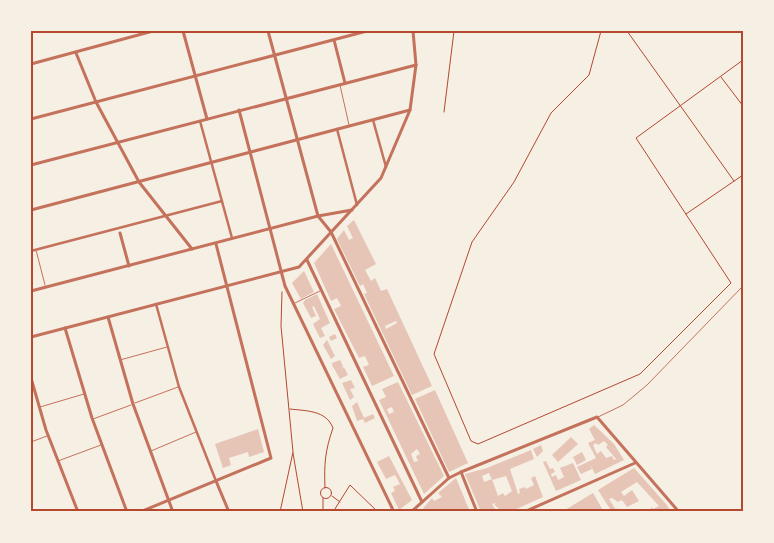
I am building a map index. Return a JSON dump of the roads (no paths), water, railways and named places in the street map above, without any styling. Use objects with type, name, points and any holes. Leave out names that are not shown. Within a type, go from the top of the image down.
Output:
[{"type":"street","points":[[31,64],[153,31]]},
{"type":"street","points":[[183,31],[207,119]]},
{"type":"street","points":[[268,31],[318,216],[332,232],[449,478]]},
{"type":"street","points":[[31,119],[367,31]]},
{"type":"street","points":[[31,336],[299,267],[381,178],[410,110],[416,65],[413,31]]},
{"type":"street","points":[[334,40],[345,83]]},
{"type":"street","points":[[76,53],[96,102],[139,182],[192,249]]},
{"type":"street","points":[[31,165],[416,65]]},
{"type":"street","points":[[239,110],[285,286],[394,512]]},
{"type":"street","points":[[31,210],[410,110]]},
{"type":"street","points":[[373,120],[386,167]]},
{"type":"street","points":[[200,121],[233,240]]},
{"type":"street","points":[[337,129],[357,205]]},
{"type":"street","points":[[31,251],[222,201]]},
{"type":"street","points":[[31,291],[233,240],[318,216],[353,210]]},
{"type":"street","points":[[120,233],[128,266]]},
{"type":"street","points":[[140,512],[272,458],[216,244]]},
{"type":"street","points":[[307,260],[422,502]]},
{"type":"street","points":[[156,304],[179,387],[229,512]]},
{"type":"street","points":[[108,316],[133,404],[174,512]]},
{"type":"street","points":[[65,328],[92,419],[127,512]]},
{"type":"street","points":[[31,378],[48,436],[78,512]]},
{"type":"street","points":[[411,512],[416,510],[422,502],[449,478],[597,417],[679,512]]},
{"type":"street","points":[[524,512],[635,463]]},
{"type":"street","points":[[461,472],[477,512]]},
{"type":"lane","points":[[340,85],[350,126]]},
{"type":"lane","points":[[36,250],[45,287]]},
{"type":"lane","points":[[597,417],[623,405],[647,385],[743,286]]},
{"type":"lane","points":[[294,304],[322,290]]},
{"type":"lane","points":[[120,360],[168,347]]},
{"type":"lane","points":[[92,419],[179,387]]},
{"type":"lane","points":[[40,407],[85,394]]},
{"type":"lane","points":[[150,451],[196,432]]},
{"type":"lane","points":[[31,442],[48,436]]},
{"type":"lane","points":[[58,462],[102,444]]}]
